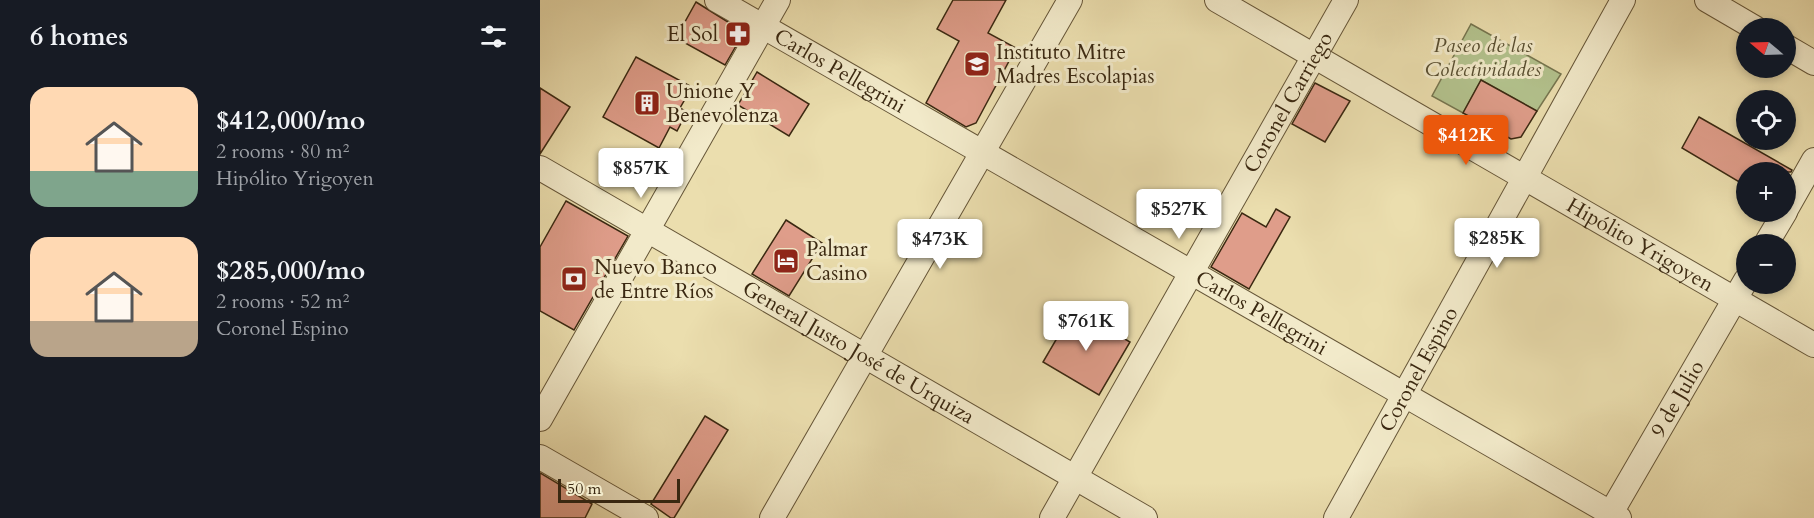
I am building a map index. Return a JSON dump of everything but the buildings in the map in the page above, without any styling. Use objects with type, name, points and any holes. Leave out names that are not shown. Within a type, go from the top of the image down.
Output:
[{"type":"street","name":"Carlos Pellegrini","points":[[717,0],[1613,516]]},
{"type":"street","points":[[540,419],[778,0]]},
{"type":"street","points":[[772,518],[1070,0]]},
{"type":"street","name":"Hipólito Yrigoyen","points":[[1217,0],[1525,176],[1736,288]]},
{"type":"street","name":"Coronel Carriego","points":[[1052,518],[1346,0]]},
{"type":"street","name":"Coronel Espino","points":[[1336,518],[1623,0]]},
{"type":"street","points":[[1707,0],[1738,18]]},
{"type":"street","points":[[1796,52],[1814,63]]},
{"type":"street","points":[[1796,192],[1814,160]]},
{"type":"street","name":"General Justo José de Urquiza","points":[[540,168],[1145,518]]},
{"type":"street","name":"9 de Julio","points":[[1613,516],[1738,294]]},
{"type":"street","name":"Hipólito Yrigoyen","points":[[1745,294],[1814,345]]},
{"type":"street","points":[[540,457],[646,518]]},
{"type":"green space","name":"Paseo de las Colectividades","points":[[1471,24],[1561,74],[1537,111],[1481,80],[1463,113],[1432,96]]},
{"type":"place","name":"El Sol","points":[[738,34]]},
{"type":"place","name":"Instituto Mitre Madres Escolapias","points":[[977,64]]},
{"type":"place","name":"Unione Y Benevolenza","points":[[647,103]]},
{"type":"place","name":"Palmar Casino","points":[[786,261]]},
{"type":"place","name":"Nuevo Banco de Entre Ríos","points":[[574,279]]}]
